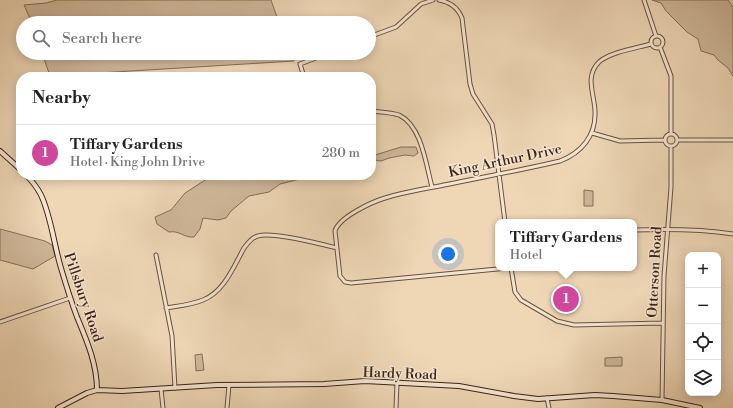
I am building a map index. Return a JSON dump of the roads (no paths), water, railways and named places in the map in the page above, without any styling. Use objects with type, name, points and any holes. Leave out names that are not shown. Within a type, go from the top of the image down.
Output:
[{"type":"street","points":[[376,34],[396,27],[419,6],[433,0]]},
{"type":"street","points":[[440,0],[453,5],[462,18],[470,84],[473,94],[492,124],[505,219]]},
{"type":"street","points":[[644,0],[656,36]]},
{"type":"street","points":[[656,36],[652,39],[651,44],[655,48],[660,48]]},
{"type":"street","points":[[656,36],[660,36],[663,41],[663,45],[660,48]]},
{"type":"street","name":"King Arthur Drive","points":[[337,248],[336,227],[365,207],[384,198],[567,159],[584,146],[592,133],[596,114],[591,82],[594,69],[600,62],[608,57],[651,44]]},
{"type":"street","points":[[660,48],[671,76],[671,134]]},
{"type":"street","points":[[302,72],[300,64],[311,60]]},
{"type":"street","points":[[376,111],[393,113],[411,124],[416,133],[432,187]]},
{"type":"street","points":[[592,133],[620,141],[664,140]]},
{"type":"street","points":[[664,140],[666,136],[671,134]]},
{"type":"street","points":[[671,134],[675,136],[677,140]]},
{"type":"street","points":[[664,140],[667,145],[671,146],[675,144],[677,140]]},
{"type":"street","points":[[677,140],[733,140]]},
{"type":"street","name":"Otterson Road","points":[[662,400],[663,323],[667,229],[671,187],[671,146]]},
{"type":"street","points":[[0,151],[16,165]]},
{"type":"street","name":"Pillsbury Road","points":[[31,180],[36,186],[43,202],[70,298],[94,361],[97,390]]},
{"type":"street","points":[[637,230],[667,229],[733,234]]},
{"type":"street","points":[[166,308],[204,300],[216,292],[223,284],[244,248],[257,236],[271,235],[337,248],[340,276],[345,282],[495,269]]},
{"type":"street","points":[[156,255],[172,336],[176,388]]},
{"type":"street","points":[[512,271],[515,292],[521,300],[557,322],[574,325],[663,323]]},
{"type":"street","points":[[0,322],[70,298]]},
{"type":"street","name":"Hardy Road","points":[[97,390],[117,391],[229,385],[320,384],[364,381],[459,386],[514,396],[547,398],[602,395],[662,400],[700,408]]},
{"type":"street","points":[[396,408],[397,383]]},
{"type":"street","points":[[227,408],[229,385]]},
{"type":"street","points":[[160,389],[163,408]]},
{"type":"street","points":[[58,408],[87,393],[97,390]]},
{"type":"street","points":[[547,398],[549,408]]},
{"type":"place","name":"Tiffary Gardens","points":[[566,299]]}]
